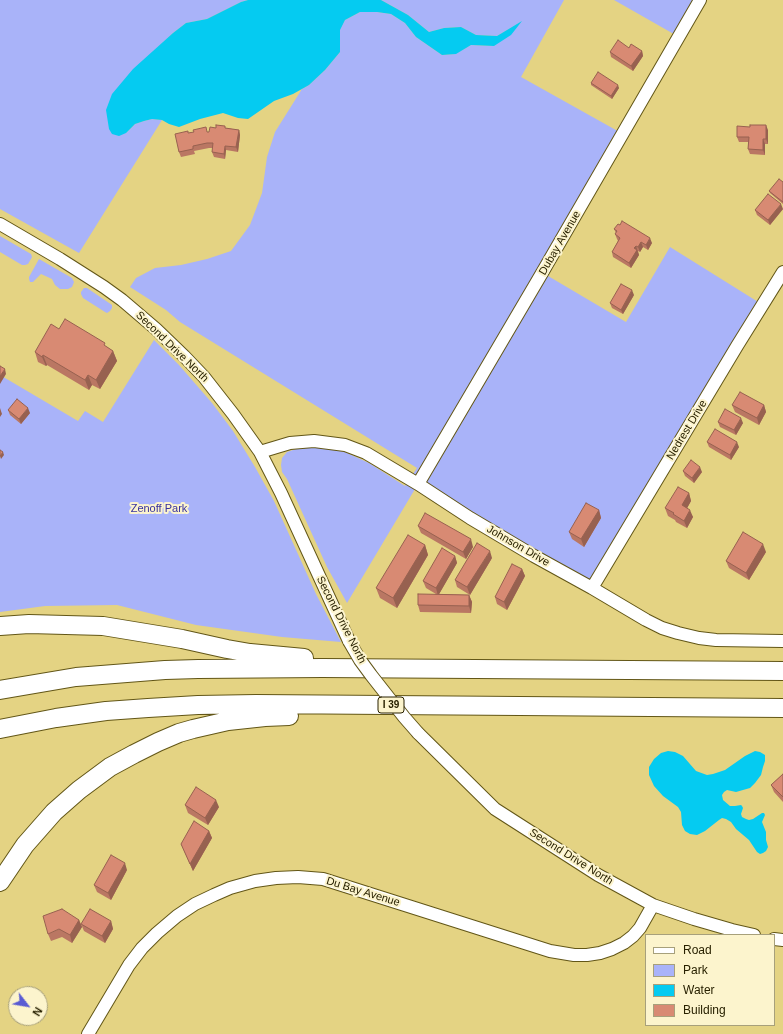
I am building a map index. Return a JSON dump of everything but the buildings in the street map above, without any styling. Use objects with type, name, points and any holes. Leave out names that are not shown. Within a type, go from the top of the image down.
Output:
[{"type":"highway","points":[[0,626],[45,624],[104,626],[250,653],[334,660],[360,668]]},
{"type":"highway","points":[[0,690],[76,677],[165,670],[360,668],[783,671]]},
{"type":"highway","name":"I 39","points":[[0,729],[56,718],[106,711],[256,704],[783,708]]},
{"type":"highway","points":[[0,882],[38,828],[64,803],[91,780],[110,767],[158,742],[179,733],[228,721],[265,717],[376,713],[400,705]]},
{"type":"street","name":"Dubay Avenue","points":[[418,484],[700,0]]},
{"type":"street","name":"Second Drive North","points":[[0,224],[60,259],[122,300],[156,329],[204,377],[260,452],[281,493],[349,641],[360,660],[418,733],[495,809],[598,875],[653,905],[694,919],[750,934]]},
{"type":"street","name":"Nedrest Drive","points":[[592,588],[783,272]]},
{"type":"street","name":"Johnson Drive","points":[[260,452],[290,443],[314,441],[345,445],[366,453],[534,556],[662,628],[699,638],[716,640],[783,641]]},
{"type":"street","name":"Du Bay Avenue","points":[[88,1034],[129,965],[157,932],[177,916],[214,894],[255,881],[298,877],[323,879],[550,950],[574,955],[600,953],[624,943],[640,928],[653,905]]},
{"type":"green space","points":[[0,0],[248,0],[207,19],[186,23],[154,51],[126,133],[135,124],[152,119],[162,120],[79,253],[0,209]]},
{"type":"green space","points":[[381,0],[564,0],[521,77],[623,134],[543,273],[626,322],[670,247],[763,305],[592,588],[418,484],[347,603],[327,567],[287,479],[282,472],[282,458],[287,452],[299,448],[318,447],[345,452],[369,463],[405,486],[417,468],[180,322],[166,310],[130,287],[136,278],[155,268],[181,265],[207,259],[231,251],[250,225],[262,193],[267,157],[275,132],[302,89],[309,85],[325,70],[340,52],[340,29],[345,20],[360,12],[391,14],[405,23],[416,37],[442,55],[455,54],[471,45],[494,46],[521,22],[497,36],[476,35],[461,27],[444,28],[429,32],[408,15]]},
{"type":"green space","points":[[614,0],[700,0],[679,37]]},
{"type":"green space","points":[[0,236],[31,254],[32,257],[28,264],[22,265],[0,252]]},
{"type":"green space","points":[[39,259],[72,278],[74,282],[72,287],[68,289],[60,289],[55,285],[52,279],[41,274],[33,282],[30,282],[29,277]]},
{"type":"green space","points":[[84,288],[87,288],[112,305],[110,311],[107,313],[83,298],[81,292]]},
{"type":"green space","name":"Zenoff Park","points":[[154,340],[179,365],[212,403],[233,431],[274,501],[316,594],[341,642],[282,637],[196,625],[117,605],[45,606],[0,612],[0,375],[78,421],[85,411],[103,422]]},
{"type":"water","points":[[248,0],[381,0],[408,15],[429,32],[444,28],[461,27],[476,35],[497,36],[522,21],[511,35],[494,46],[471,45],[456,54],[442,55],[416,37],[405,23],[391,14],[360,12],[345,20],[340,30],[340,52],[325,70],[309,85],[293,94],[274,101],[248,119],[238,118],[223,113],[200,119],[179,127],[162,120],[152,119],[135,124],[126,133],[119,136],[112,134],[109,129],[106,110],[112,94],[133,69],[186,23],[207,19]]},
{"type":"water","points":[[668,751],[675,752],[683,756],[696,771],[707,775],[725,770],[755,751],[765,755],[761,775],[750,788],[736,792],[727,790],[722,795],[723,800],[730,806],[742,806],[743,808],[741,814],[742,817],[746,819],[753,819],[764,813],[765,815],[762,822],[766,832],[768,847],[766,851],[760,854],[757,852],[749,840],[736,829],[731,822],[722,818],[697,835],[690,834],[685,831],[682,825],[681,812],[678,807],[663,796],[654,786],[649,775],[649,767],[654,759],[661,753]]}]
